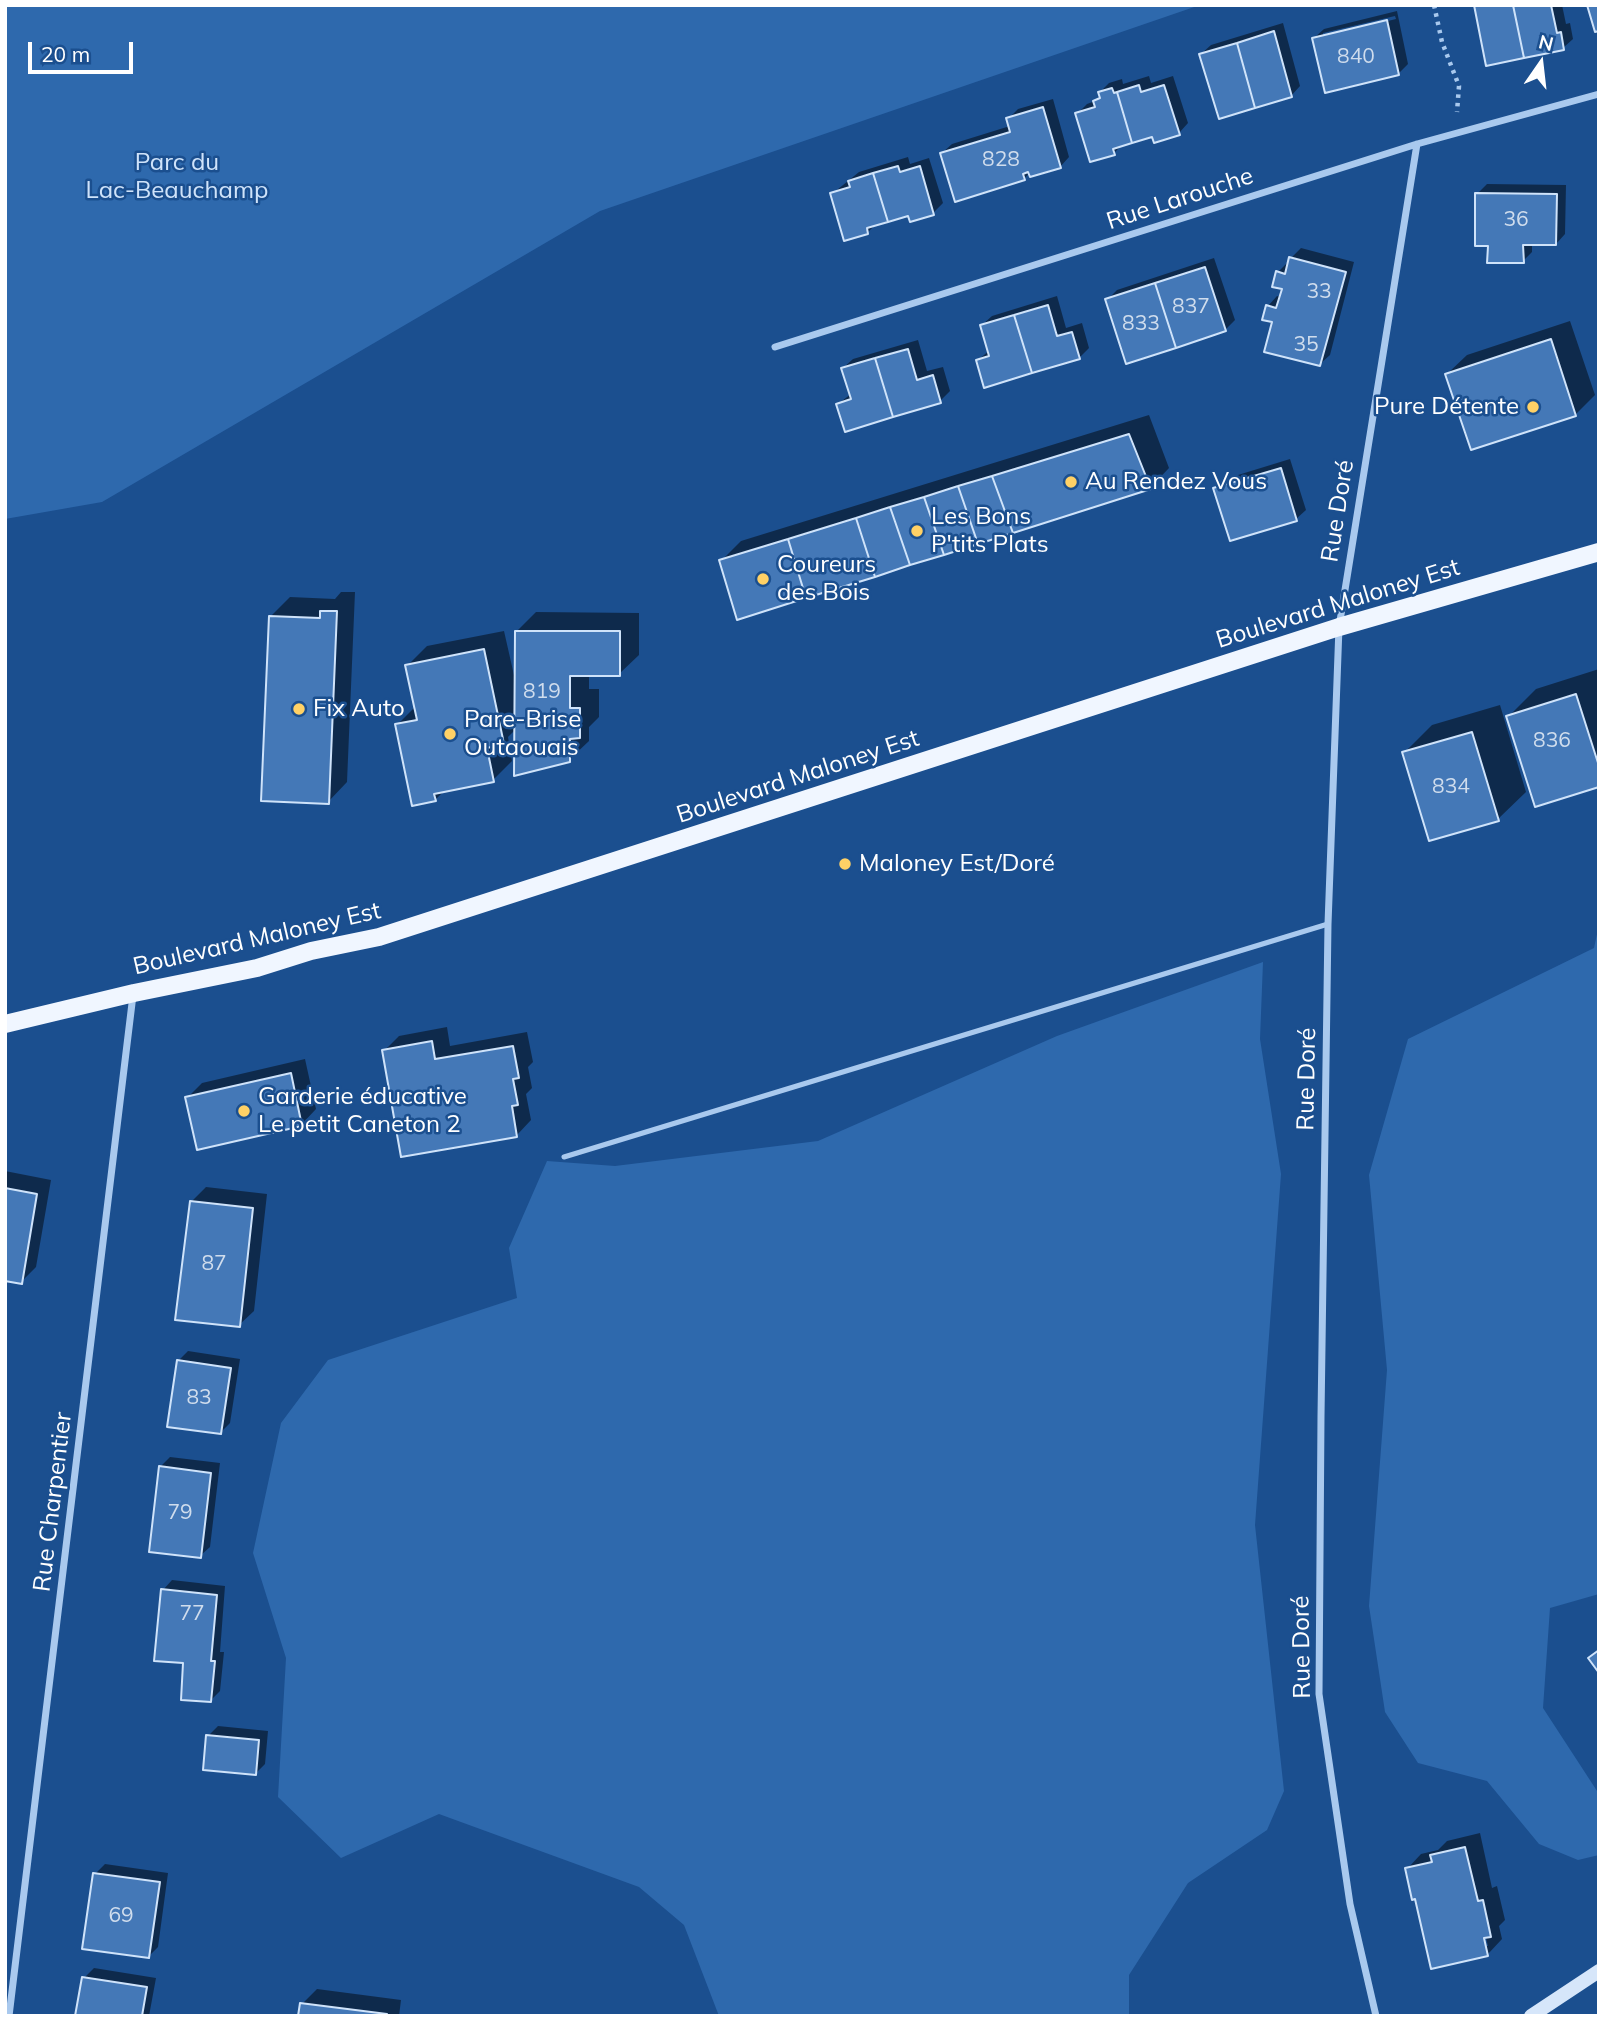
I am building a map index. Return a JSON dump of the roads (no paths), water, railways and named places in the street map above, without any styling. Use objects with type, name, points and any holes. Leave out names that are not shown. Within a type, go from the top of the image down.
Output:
[{"type":"main road","name":"Boulevard Maloney Est","points":[[5,1024],[134,993],[257,968],[311,951],[379,937],[1339,627],[1599,552]]},
{"type":"street","name":"Rue Larouche","points":[[775,347],[1417,144],[1599,94]]},
{"type":"street","name":"Rue Doré","points":[[1376,2016],[1350,1905],[1320,1694],[1328,924],[1339,627],[1417,144]]},
{"type":"street","name":"Rue Charpentier","points":[[9,2016],[134,993]]},
{"type":"street","points":[[1531,2016],[1599,1971]]},
{"type":"lane","points":[[564,1157],[1328,924]]},
{"type":"place","name":"Pure Détente","points":[[1533,407]]},
{"type":"place","name":"Au Rendez Vous","points":[[1071,482]]},
{"type":"place","name":"Les Bons P'tits Plats","points":[[917,531]]},
{"type":"place","name":"Coureurs des Bois","points":[[763,579]]},
{"type":"place","name":"Fix Auto","points":[[299,709]]},
{"type":"place","name":"Pare-Brise Outaouais","points":[[450,734]]},
{"type":"place","name":"Maloney Est/Doré","points":[[845,864]]},
{"type":"place","name":"Garderie éducative Le petit Caneton 2","points":[[244,1111]]},
{"type":"park label","name":"Parc du Lac-Beauchamp","points":[[177,177]]}]
